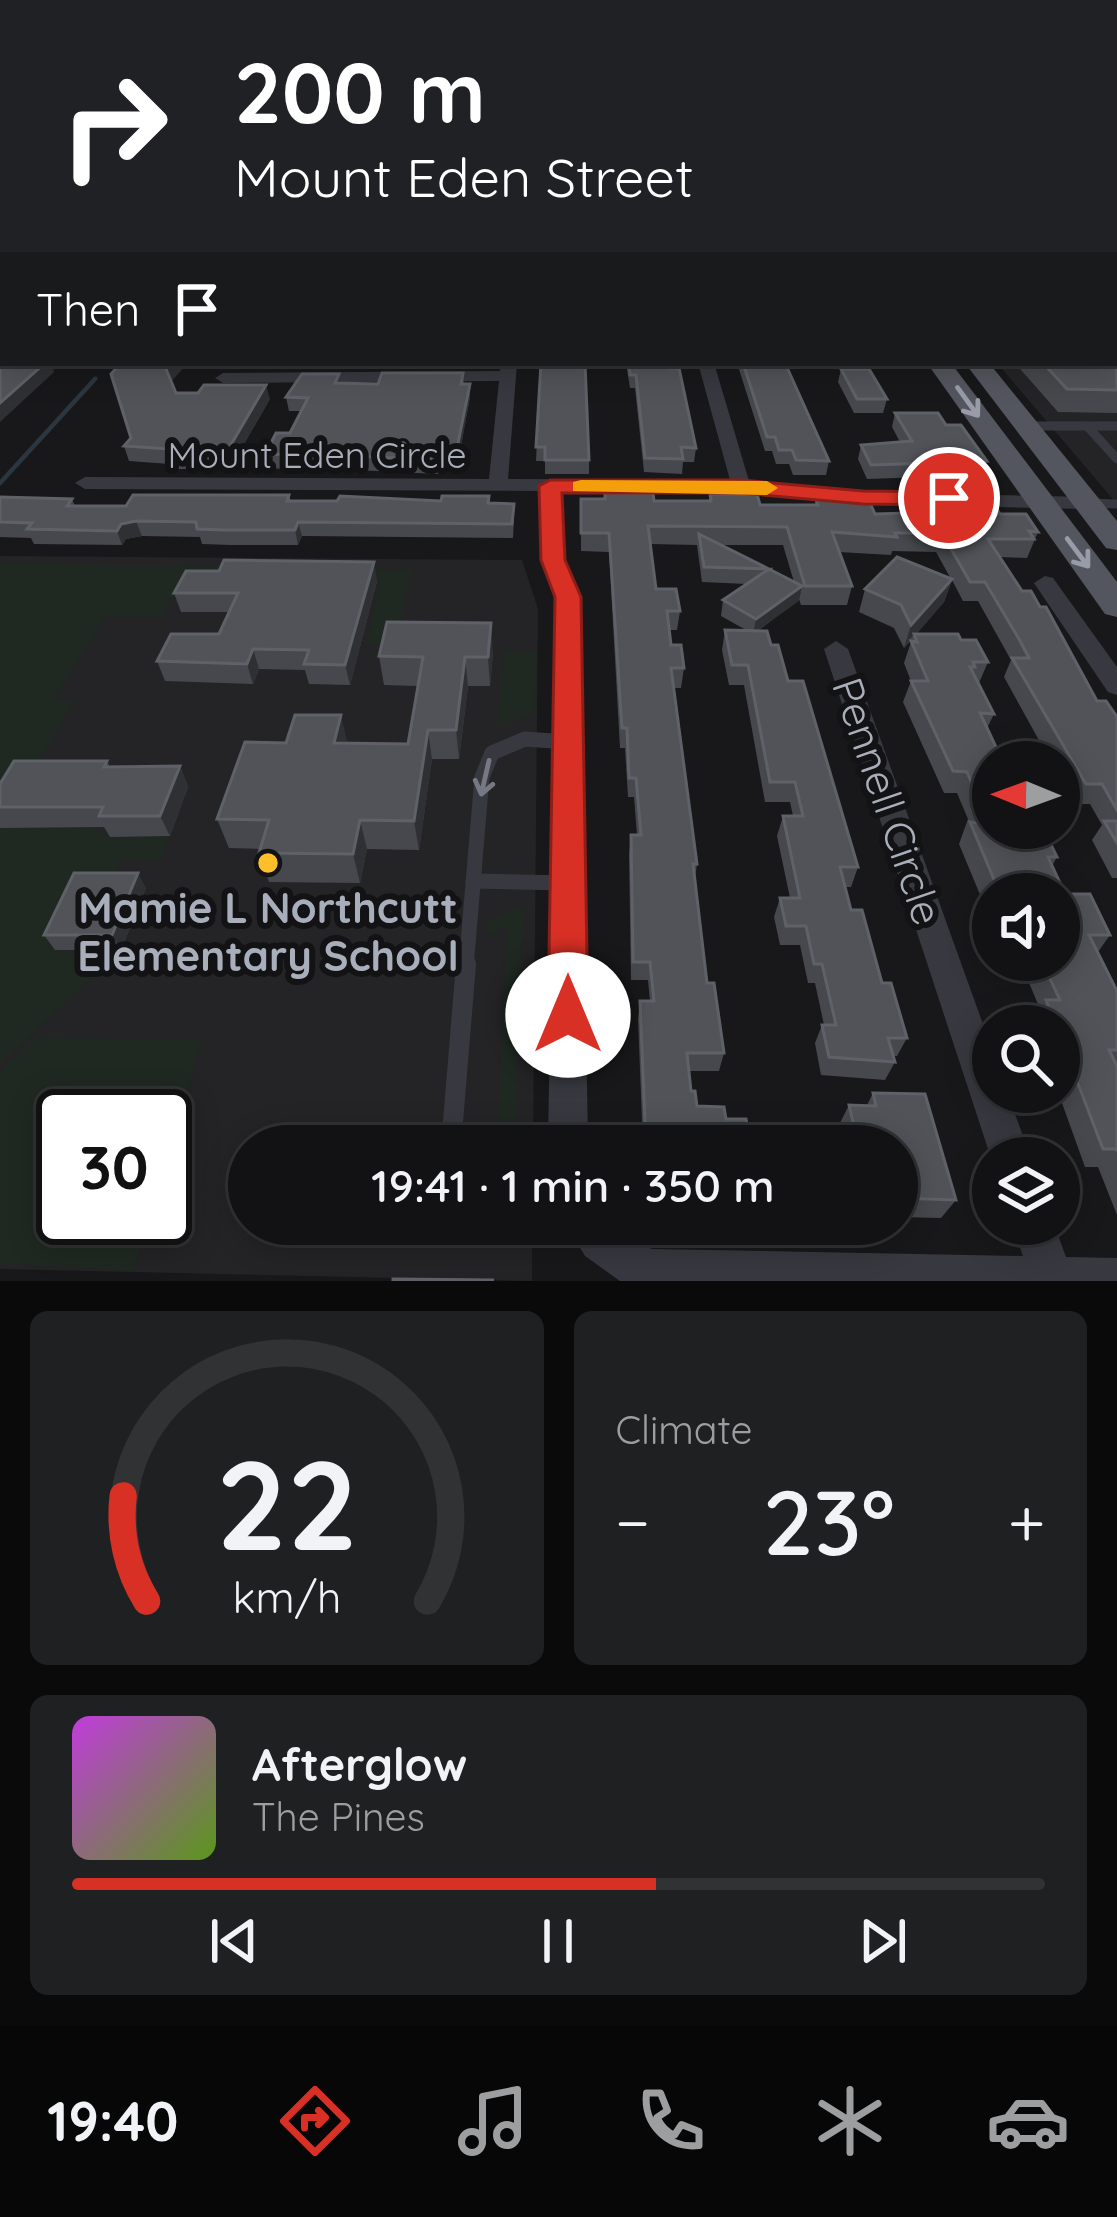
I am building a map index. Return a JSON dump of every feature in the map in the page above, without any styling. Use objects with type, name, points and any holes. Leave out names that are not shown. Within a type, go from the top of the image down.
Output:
[{"type":"main road","points":[[941,366],[1117,606]]},
{"type":"main road","points":[[979,366],[1027,426],[1102,504],[1117,541]]},
{"type":"street","points":[[707,366],[741,486]]},
{"type":"street","points":[[223,378],[508,370],[498,487]]},
{"type":"street","name":"Mount Eden Circle","points":[[85,483],[741,486],[863,498],[1102,504]]},
{"type":"street","points":[[550,486],[553,560],[568,597],[568,1125]]},
{"type":"street","points":[[1045,583],[1117,686]]},
{"type":"street","name":"Pennell Circle","points":[[836,649],[1003,1137]]},
{"type":"street","points":[[606,1245],[627,1265],[652,1271],[1117,1280]]},
{"type":"street","points":[[1040,1245],[1052,1278]]},
{"type":"lane","points":[[1027,426],[1117,426]]},
{"type":"lane","points":[[1087,426],[1117,459]]},
{"type":"lane","points":[[453,1125],[482,777],[492,753],[525,739],[568,742]]},
{"type":"lane","points":[[473,881],[568,883]]},
{"type":"shaded area","points":[[1000,366],[1117,366],[1117,504]]},
{"type":"shaded area","name":"Mamie L Northcutt Elementary School","points":[[0,556],[522,560],[538,609],[533,1125],[228,1125],[228,1245],[532,1245],[532,1281],[0,1269]]},
{"type":"shaded area","points":[[0,563],[412,570],[395,644],[367,644],[380,582],[222,590],[170,598],[160,618],[105,617],[53,700],[74,701],[26,782],[110,837],[170,836],[161,859],[120,859],[107,889],[55,950],[118,954],[0,1063]]},
{"type":"shaded area","points":[[504,651],[537,652],[534,713],[498,726]]},
{"type":"shaded area","points":[[519,906],[523,914],[516,1125],[499,1125],[507,927],[491,934],[484,925]]},
{"type":"shaded area","points":[[36,1038],[202,1039],[187,1089],[36,1089],[36,1245],[141,1245],[133,1271],[0,1263],[0,1072]]},
{"type":"building","points":[[0,366],[42,366],[0,403]]},
{"type":"building","points":[[118,366],[169,366],[166,369],[176,393],[198,393],[204,385],[266,385],[229,448],[215,448],[212,454],[167,454],[170,449],[124,446],[131,438],[111,374]]},
{"type":"building","points":[[541,366],[585,366],[589,460],[545,460],[545,447],[536,447]]},
{"type":"building","points":[[629,366],[679,368],[696,448],[681,447],[683,459],[645,458],[636,375],[630,375]]},
{"type":"building","points":[[744,366],[786,366],[829,461],[796,460],[792,450],[779,450],[775,437],[767,437]]},
{"type":"building","points":[[1046,366],[1117,366],[1117,390],[1067,389]]},
{"type":"building","points":[[841,369],[869,369],[887,399],[857,399]]},
{"type":"building","points":[[382,373],[463,373],[461,384],[470,384],[457,448],[439,448],[436,460],[355,456],[357,451],[265,455],[276,433],[290,433],[308,398],[286,397],[302,374],[339,374],[335,383],[378,384]]},
{"type":"building","points":[[895,413],[938,413],[946,425],[961,425],[987,461],[871,465],[861,445],[912,441]]},
{"type":"building","points":[[605,493],[653,493],[654,501],[711,501],[710,494],[757,494],[760,505],[818,505],[816,500],[839,500],[870,503],[875,514],[943,512],[939,504],[994,504],[1000,514],[1026,514],[1038,532],[1029,531],[1034,539],[988,539],[1022,591],[1031,591],[1040,607],[1046,607],[1097,701],[1106,701],[1117,717],[1117,810],[1102,784],[1086,784],[1080,774],[1080,741],[1061,741],[1012,658],[1029,658],[1019,639],[985,582],[970,582],[942,533],[895,533],[897,537],[832,532],[852,586],[805,586],[787,527],[648,526],[656,589],[676,589],[680,611],[667,611],[671,645],[681,645],[684,668],[671,668],[707,983],[714,983],[724,1053],[687,1053],[691,1091],[695,1091],[697,1106],[724,1107],[726,1119],[746,1119],[747,1125],[645,1125],[640,1001],[654,1001],[650,962],[633,962],[631,835],[641,835],[636,778],[629,778],[627,728],[622,728],[609,533],[581,533],[581,499],[605,499]]},
{"type":"building","points":[[133,495],[289,495],[287,501],[337,501],[340,496],[441,501],[442,496],[489,496],[488,503],[514,504],[512,524],[298,522],[295,530],[225,530],[197,529],[196,522],[136,521],[121,524],[117,531],[27,529],[32,523],[0,522],[0,497],[72,499],[67,506],[126,506]]},
{"type":"building","points":[[699,534],[769,569],[704,567]]},
{"type":"building","points":[[897,557],[952,579],[911,625],[901,605],[865,589]]},
{"type":"building","points":[[224,560],[374,562],[345,665],[304,664],[309,650],[253,649],[247,664],[157,661],[171,634],[219,634],[238,593],[174,593],[186,571],[219,571]]},
{"type":"building","points":[[769,569],[802,586],[756,619],[723,600]]},
{"type":"building","points":[[387,622],[491,623],[488,657],[465,657],[456,730],[428,730],[414,821],[360,820],[353,854],[259,853],[269,820],[217,819],[245,742],[286,743],[295,715],[341,715],[334,743],[408,744],[423,657],[379,656]]},
{"type":"building","points":[[725,630],[767,631],[771,645],[778,645],[788,681],[803,681],[858,867],[840,867],[851,910],[862,910],[882,983],[891,983],[907,1038],[888,1038],[895,1062],[829,1057],[822,1025],[836,1025],[822,964],[814,964],[806,926],[786,926],[780,898],[800,898],[783,816],[803,816],[795,782],[770,782],[748,665],[732,665]]},
{"type":"building","points":[[914,634],[958,634],[961,640],[976,640],[988,662],[973,662],[975,667],[970,667],[994,714],[980,713],[993,741],[972,741],[972,784],[967,772],[953,771],[911,681],[928,681],[911,641],[917,642]]},
{"type":"building","points":[[14,761],[180,766],[160,816],[99,816],[103,807],[0,807],[0,784]]},
{"type":"building","points":[[1104,821],[1117,821],[1117,843]]},
{"type":"building","points":[[981,849],[1053,849],[1057,857],[1048,857],[1055,873],[991,873]]},
{"type":"building","points":[[74,873],[138,873],[112,935],[44,935]]},
{"type":"building","points":[[1080,894],[1090,894],[1110,935],[1089,935],[1117,991],[1117,1050],[1109,1050],[1117,1066],[1117,1151],[1103,1149],[1080,1089],[1080,1005],[1048,1005],[1046,1000],[1060,1000],[1051,981],[1080,981]]},
{"type":"building","points":[[873,1093],[925,1094],[956,1200],[918,1199],[918,1125],[854,1125],[849,1105],[876,1106]]},
{"type":"building","points":[[393,1279],[494,1280],[393,1281]]},
{"type":"waterway","points":[[0,483],[95,379]]},
{"type":"waterway","points":[[92,382],[95,379]]},
{"type":"slow traffic","points":[[581,486],[767,488]]},
{"type":"place","name":"Mamie L Northcutt Elementary School","points":[[268,863]]},
{"type":"route","points":[[568,1015],[568,597],[553,560],[550,486],[741,486],[863,498],[949,498]]}]
